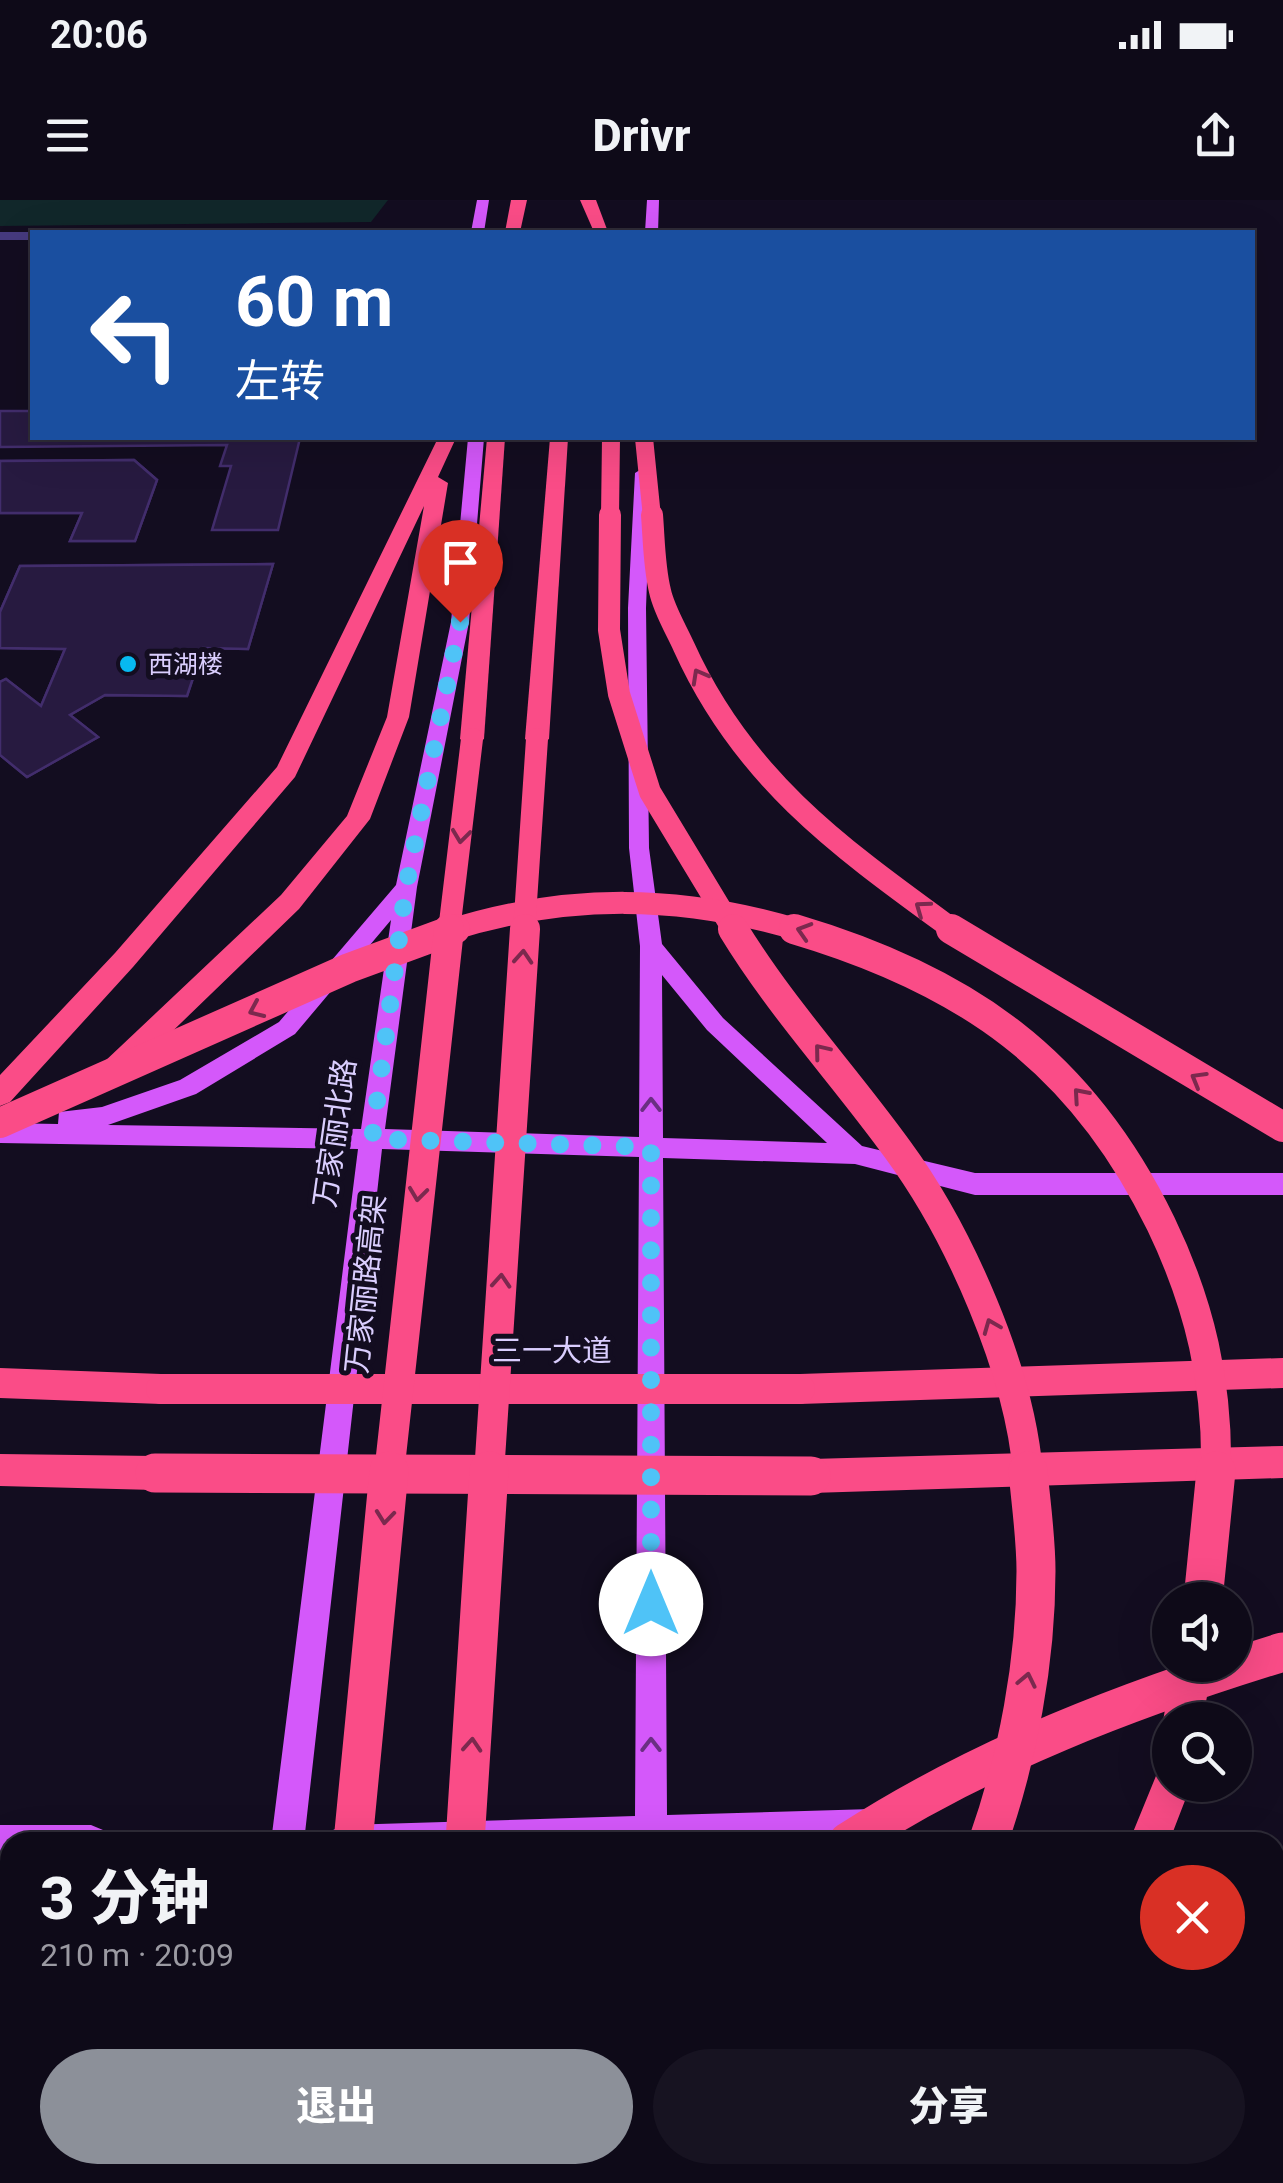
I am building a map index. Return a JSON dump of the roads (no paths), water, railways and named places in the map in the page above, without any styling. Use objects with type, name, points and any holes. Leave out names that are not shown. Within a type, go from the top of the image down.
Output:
[{"type":"highway","points":[[512,230],[519,200]]},
{"type":"highway","points":[[588,200],[601,230]]},
{"type":"highway","name":"万家丽路高架","points":[[354,1832],[408,1275],[472,740],[496,440]]},
{"type":"highway","points":[[466,1832],[559,440]]},
{"type":"highway","points":[[611,440],[608,630],[619,694],[650,792],[762,977],[900,1152],[938,1217],[994,1331],[1026,1443],[1036,1569],[1031,1660],[1002,1803],[992,1832]]},
{"type":"highway","points":[[644,440],[660,593],[696,673],[733,732],[785,796],[832,840],[972,944],[1283,1127]]},
{"type":"highway","points":[[108,1076],[290,902],[358,819],[398,717],[446,442]]},
{"type":"highway","points":[[0,1094],[124,960],[287,771],[446,442]]},
{"type":"highway","points":[[0,1123],[378,955],[537,908],[593,900],[703,909],[802,928],[886,962],[996,1022],[1064,1076],[1137,1174],[1186,1278],[1208,1350],[1218,1443],[1206,1582]]},
{"type":"highway","name":"三一大道","points":[[0,1384],[161,1389],[800,1389],[1283,1373]]},
{"type":"highway","points":[[0,1470],[811,1476],[1283,1462]]},
{"type":"highway","points":[[862,1832],[900,1805],[1040,1740],[1229,1668],[1283,1655]]},
{"type":"highway","points":[[1153,1832],[1165,1802]]},
{"type":"main road","points":[[478,230],[483,200]]},
{"type":"main road","points":[[652,230],[653,200]]},
{"type":"main road","name":"万家丽北路","points":[[287,1832],[406,887],[460,622],[476,440]]},
{"type":"main road","points":[[644,440],[637,608],[638,848],[651,946],[651,1832]]},
{"type":"main road","points":[[0,1123],[102,1117],[188,1087],[287,1028],[406,887]]},
{"type":"main road","points":[[651,946],[715,1024],[855,1154]]},
{"type":"main road","points":[[0,1133],[372,1139],[855,1154],[975,1184],[1283,1184]]},
{"type":"main road","points":[[884,1832],[1016,1743],[1283,1655]]},
{"type":"street","points":[[0,236],[30,236]]},
{"type":"place","name":"西湖楼","points":[[128,664]]}]
